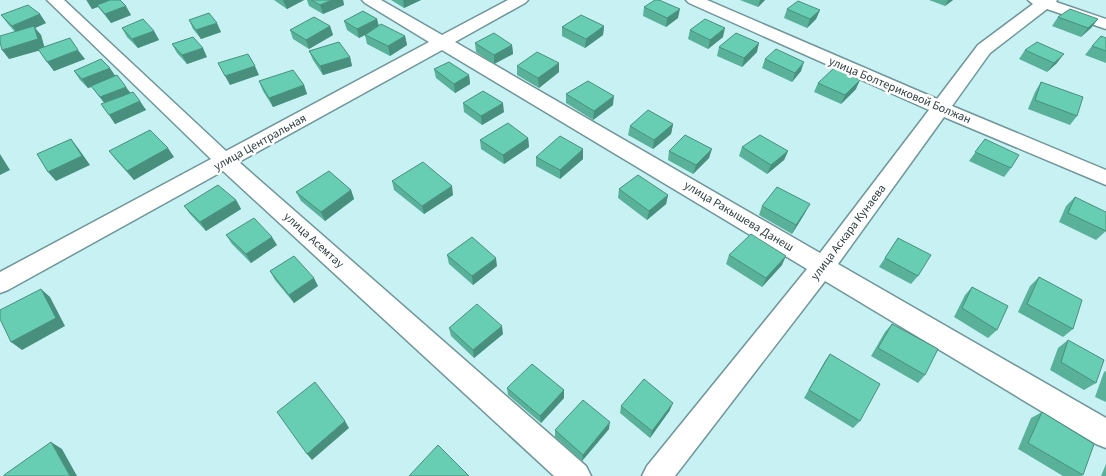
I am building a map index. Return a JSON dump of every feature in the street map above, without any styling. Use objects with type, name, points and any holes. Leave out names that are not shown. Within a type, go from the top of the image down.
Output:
[{"type":"street","name":"улица Асемтау","points":[[55,0],[225,161],[576,476]]},
{"type":"street","name":"улица Ракышева Данеш","points":[[370,0],[1106,434]]},
{"type":"street","name":"улица Центральная","points":[[0,284],[520,0]]},
{"type":"street","name":"улица Болтериковой Болжан","points":[[694,0],[940,108],[1106,178]]},
{"type":"street","name":"улица Аскара Кунаева","points":[[657,476],[823,266],[984,49],[1044,1]]},
{"type":"street","points":[[1044,1],[1106,24]]},
{"type":"building","points":[[110,0],[120,0],[126,6],[105,14],[97,5]]},
{"type":"building","points":[[311,0],[332,0],[320,5]]},
{"type":"building","points":[[655,0],[680,9],[667,18],[644,7]]},
{"type":"building","points":[[798,1],[820,10],[810,19],[787,9]]},
{"type":"building","points":[[28,5],[40,14],[12,26],[1,15]]},
{"type":"building","points":[[1070,9],[1098,19],[1088,28],[1058,17]]},
{"type":"building","points":[[363,11],[377,19],[357,29],[344,21]]},
{"type":"building","points":[[209,13],[217,23],[196,30],[189,20]]},
{"type":"building","points":[[581,15],[604,26],[586,39],[562,27]]},
{"type":"building","points":[[314,17],[330,26],[306,40],[290,30]]},
{"type":"building","points":[[143,19],[154,31],[132,39],[122,28]]},
{"type":"building","points":[[705,19],[725,28],[710,40],[690,30]]},
{"type":"building","points":[[381,24],[405,36],[388,46],[365,35]]},
{"type":"building","points":[[34,26],[38,39],[2,50],[0,36]]},
{"type":"building","points":[[494,33],[512,45],[494,55],[475,43]]},
{"type":"building","points":[[736,33],[759,43],[744,58],[719,47]]},
{"type":"building","points":[[1101,36],[1106,38],[1106,51],[1092,46]]},
{"type":"building","points":[[193,37],[203,48],[182,55],[172,44]]},
{"type":"building","points":[[70,38],[78,50],[47,62],[38,49]]},
{"type":"building","points":[[339,42],[350,57],[320,66],[309,51]]},
{"type":"building","points":[[1037,42],[1064,54],[1054,63],[1025,50]]},
{"type":"building","points":[[776,49],[804,62],[795,73],[765,59]]},
{"type":"building","points":[[537,52],[559,63],[538,78],[517,66]]},
{"type":"building","points":[[248,54],[255,66],[225,76],[218,63]]},
{"type":"building","points":[[101,59],[110,68],[82,79],[74,71]]},
{"type":"building","points":[[449,62],[469,75],[454,84],[434,69]]},
{"type":"building","points":[[834,68],[860,80],[845,95],[818,83]]},
{"type":"building","points":[[293,70],[304,85],[269,98],[259,81]]},
{"type":"building","points":[[117,75],[126,87],[100,97],[91,86]]},
{"type":"building","points":[[588,81],[614,96],[594,111],[566,94]]},
{"type":"building","points":[[1041,82],[1083,97],[1077,116],[1035,100]]},
{"type":"building","points":[[483,91],[503,103],[481,116],[463,103]]},
{"type":"building","points":[[133,92],[140,101],[109,115],[101,104]]},
{"type":"building","points":[[648,110],[673,124],[654,140],[630,126]]},
{"type":"building","points":[[508,123],[528,138],[503,155],[480,140]]},
{"type":"building","points":[[150,130],[168,148],[127,171],[109,151]]},
{"type":"building","points":[[685,135],[712,149],[696,165],[669,151]]},
{"type":"building","points":[[760,135],[788,151],[771,165],[742,147]]},
{"type":"building","points":[[560,136],[583,149],[560,170],[536,157]]},
{"type":"building","points":[[71,139],[82,156],[48,172],[37,154]]},
{"type":"building","points":[[985,139],[1019,155],[1011,168],[975,152]]},
{"type":"building","points":[[423,162],[452,186],[422,206],[392,181]]},
{"type":"building","points":[[329,171],[351,190],[321,212],[296,192]]},
{"type":"building","points":[[638,175],[668,195],[649,211],[619,189]]},
{"type":"building","points":[[218,185],[236,200],[200,222],[184,206]]},
{"type":"building","points":[[777,187],[810,204],[796,225],[762,206]]},
{"type":"building","points":[[1075,197],[1106,212],[1106,231],[1068,213]]},
{"type":"building","points":[[254,218],[272,237],[246,254],[226,235]]},
{"type":"building","points":[[751,234],[786,256],[766,278],[729,255]]},
{"type":"building","points":[[472,237],[496,258],[472,276],[447,255]]},
{"type":"building","points":[[898,238],[931,255],[918,276],[885,258]]},
{"type":"building","points":[[294,256],[314,278],[289,295],[270,271]]},
{"type":"building","points":[[1039,277],[1082,300],[1073,329],[1027,304]]},
{"type":"building","points":[[972,287],[1008,306],[997,330],[962,308]]},
{"type":"building","points":[[41,289],[56,318],[11,342],[0,319],[0,310]]},
{"type":"building","points":[[477,304],[502,326],[473,350],[449,328]]},
{"type":"building","points":[[892,324],[938,349],[925,375],[878,348]]},
{"type":"building","points":[[1068,340],[1104,360],[1096,383],[1061,362]]},
{"type":"building","points":[[830,354],[880,384],[860,421],[809,390]]},
{"type":"building","points":[[532,364],[564,390],[540,416],[507,388]]},
{"type":"building","points":[[644,379],[673,403],[652,431],[621,406]]},
{"type":"building","points":[[315,382],[345,421],[307,454],[277,412]]},
{"type":"building","points":[[583,400],[610,422],[583,455],[555,430]]},
{"type":"building","points":[[1042,412],[1094,444],[1083,475],[1028,443]]},
{"type":"building","points":[[51,442],[70,476],[4,476],[4,475]]},
{"type":"building","points":[[438,445],[469,476],[409,476]]}]
